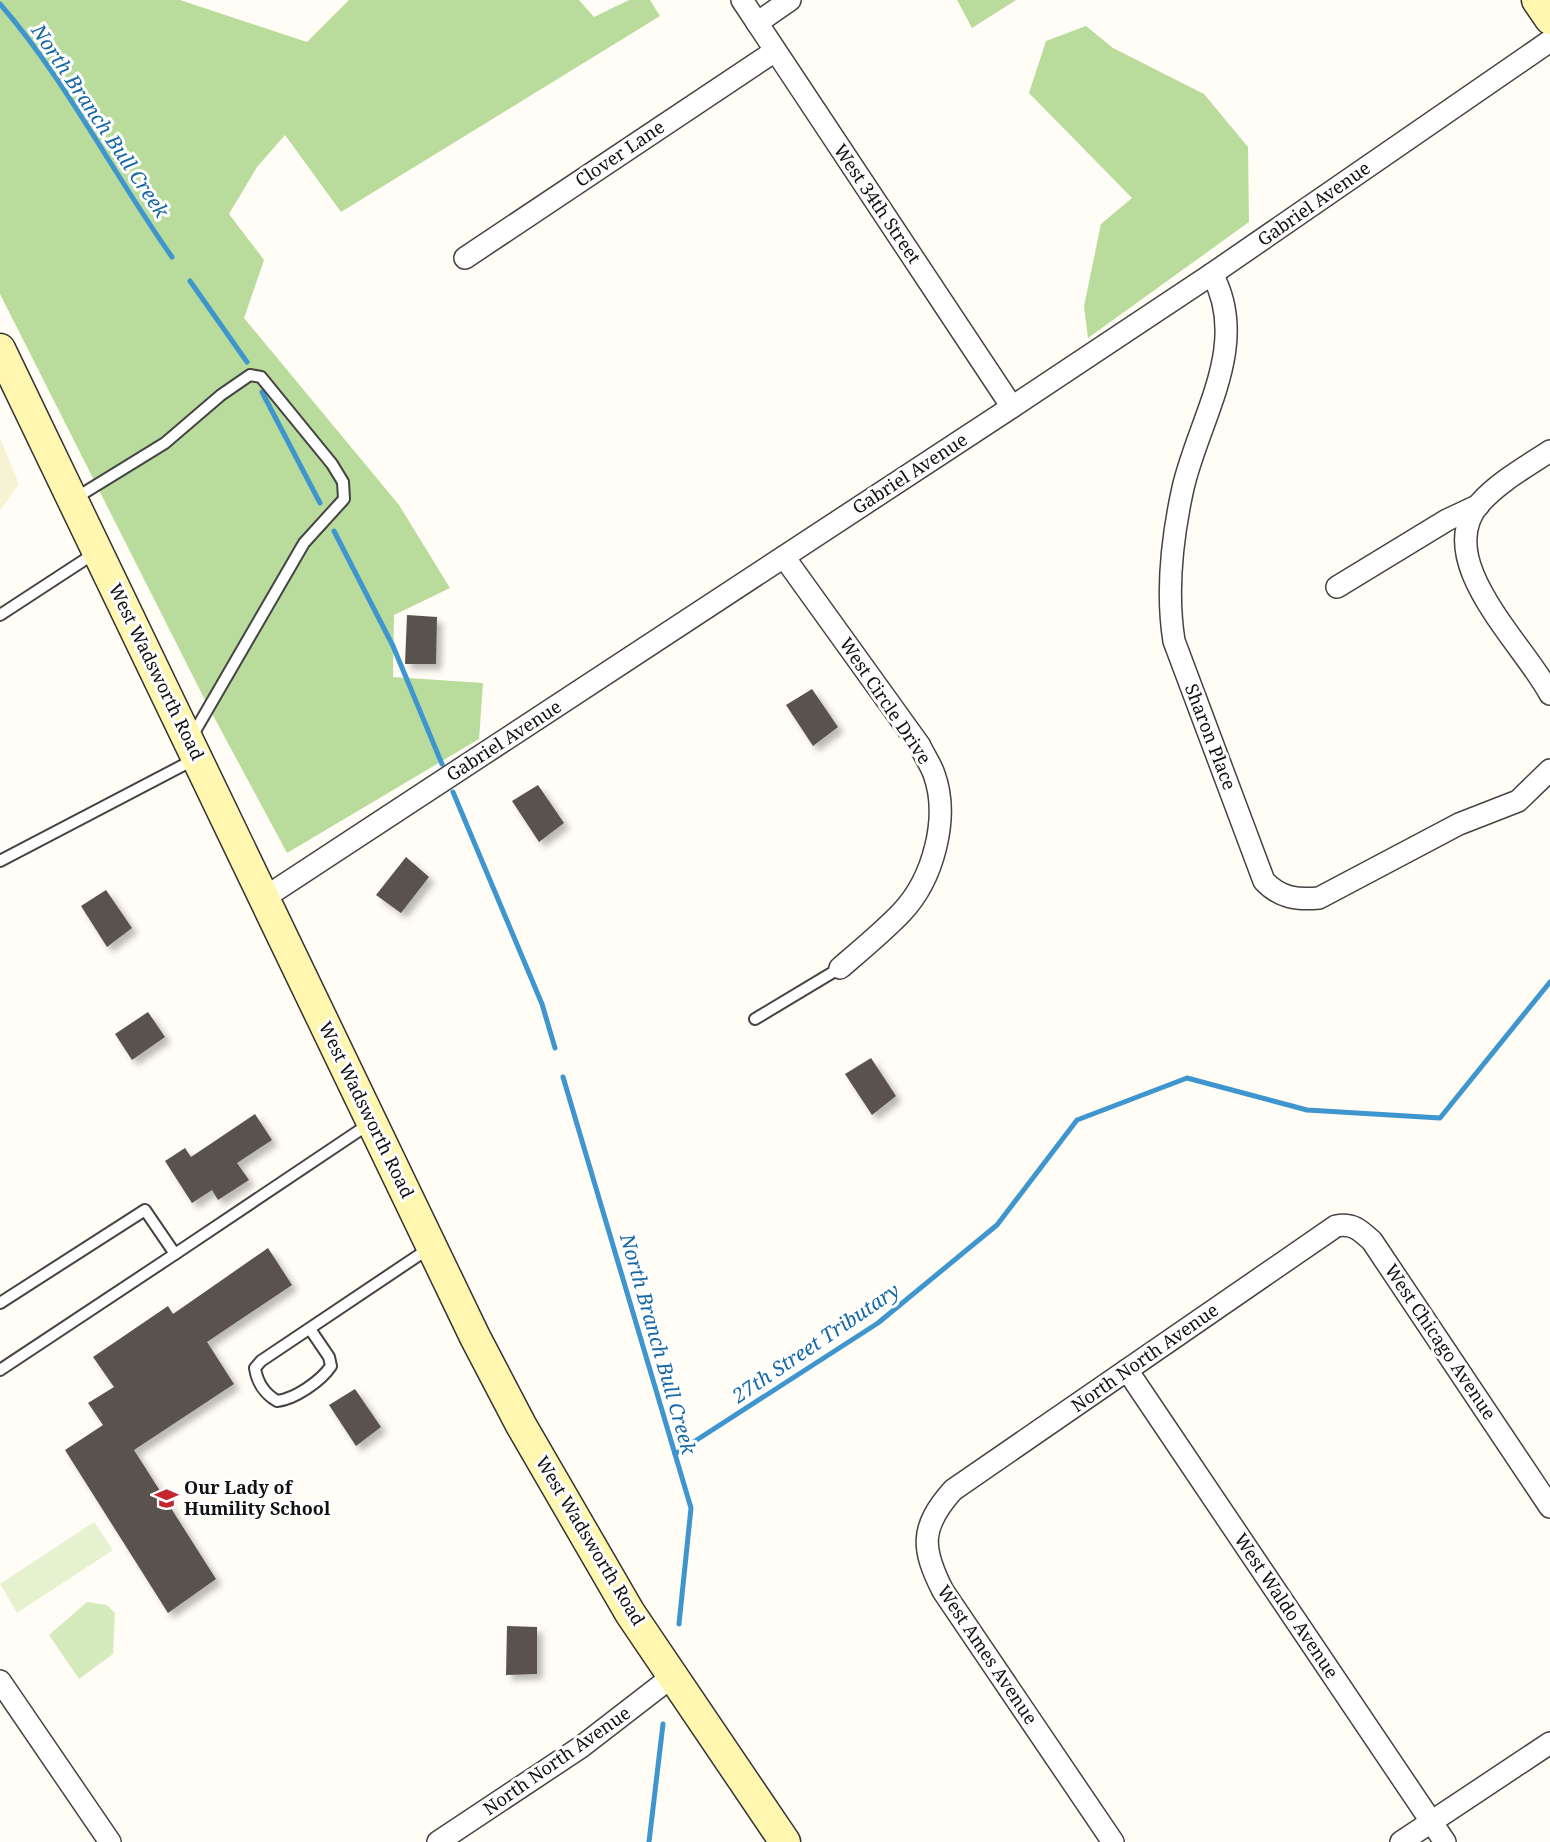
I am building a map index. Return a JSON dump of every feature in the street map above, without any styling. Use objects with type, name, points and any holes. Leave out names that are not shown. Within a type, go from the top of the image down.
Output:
[{"type":"main road","points":[[1537,0],[1550,19]]},
{"type":"main road","name":"West Wadsworth Road","points":[[0,349],[432,1247],[521,1425],[630,1613],[785,1842]]},
{"type":"street","name":"West 34th Street","points":[[742,0],[1012,407]]},
{"type":"street","points":[[757,23],[790,0]]},
{"type":"street","name":"Gabriel Avenue","points":[[264,898],[1212,274],[1550,41]]},
{"type":"street","name":"Clover Lane","points":[[465,258],[775,51]]},
{"type":"street","name":"Sharon Place","points":[[1212,274],[1226,309],[1226,346],[1220,381],[1204,419],[1184,488],[1170,579],[1169,610],[1174,641],[1264,881],[1273,890],[1287,897],[1302,900],[1319,898],[1459,824],[1518,801],[1550,770]]},
{"type":"street","points":[[1550,451],[1497,486],[1479,504],[1469,521],[1464,539],[1472,576],[1550,694]]},
{"type":"street","points":[[1338,587],[1447,520],[1479,504]]},
{"type":"street","name":"West Circle Drive","points":[[784,557],[920,746],[935,775],[939,803],[939,830],[934,856],[919,888],[903,911],[840,968]]},
{"type":"street","name":"West Chicago Avenue","points":[[1308,1245],[1336,1226],[1347,1224],[1359,1229],[1372,1241],[1550,1507]]},
{"type":"street","name":"North North Avenue","points":[[981,1471],[1308,1245]]},
{"type":"street","name":"West Waldo Avenue","points":[[1127,1370],[1445,1842]]},
{"type":"street","name":"West Ames Avenue","points":[[981,1471],[953,1490],[938,1506],[931,1522],[928,1561],[943,1591],[1113,1842]]},
{"type":"street","name":"North North Avenue","points":[[438,1842],[581,1747],[673,1676]]},
{"type":"street","points":[[0,1682],[110,1842]]},
{"type":"street","points":[[1401,1842],[1550,1743]]},
{"type":"lane","points":[[0,861],[193,749],[304,543],[344,499],[343,482],[332,464],[261,377],[250,375],[221,395],[165,443],[74,499]]},
{"type":"lane","points":[[0,615],[98,551]]},
{"type":"lane","points":[[755,1019],[840,968]]},
{"type":"lane","points":[[0,1370],[372,1122]]},
{"type":"lane","points":[[0,1304],[145,1210],[175,1254]]},
{"type":"lane","points":[[310,1329],[329,1357],[331,1366],[326,1374],[286,1400],[277,1401],[262,1386],[255,1368],[310,1329],[432,1247]]},
{"type":"shaded area","points":[[0,438],[19,484],[0,511]]},
{"type":"green space","points":[[0,0],[180,0],[307,42],[349,0],[579,0],[594,17],[629,0],[650,0],[660,16],[341,212],[285,135],[257,167],[229,214],[264,260],[244,318],[399,505],[450,588],[394,615],[393,677],[483,683],[479,739],[287,853],[208,706],[0,294]]},
{"type":"green space","points":[[957,0],[1016,0],[972,28]]},
{"type":"green space","points":[[1086,26],[1113,48],[1204,94],[1248,147],[1249,222],[1088,338],[1084,306],[1101,224],[1132,198],[1029,93],[1046,41]]},
{"type":"green space","points":[[94,1522],[113,1550],[17,1613],[0,1584]]},
{"type":"green space","points":[[87,1602],[107,1605],[115,1613],[113,1654],[79,1679],[49,1635]]},
{"type":"building","points":[[407,615],[437,617],[436,664],[405,664]]},
{"type":"building","points":[[812,689],[838,727],[813,746],[786,705]]},
{"type":"building","points":[[538,785],[564,823],[539,842],[512,801]]},
{"type":"building","points":[[406,857],[429,877],[401,913],[376,895]]},
{"type":"building","points":[[106,890],[132,928],[107,947],[81,906]]},
{"type":"building","points":[[148,1012],[165,1037],[132,1060],[115,1034]]},
{"type":"building","points":[[871,1058],[896,1096],[872,1115],[845,1074]]},
{"type":"building","points":[[255,1114],[272,1140],[237,1163],[249,1180],[218,1200],[212,1190],[192,1203],[165,1161],[185,1148],[191,1157]]},
{"type":"building","points":[[268,1248],[292,1285],[207,1342],[234,1384],[134,1450],[216,1579],[168,1613],[65,1450],[103,1425],[88,1403],[114,1387],[93,1357],[168,1306],[173,1314]]},
{"type":"building","points":[[355,1389],[381,1427],[356,1446],[329,1405]]},
{"type":"building","points":[[507,1626],[537,1627],[537,1674],[506,1675]]},
{"type":"waterway","name":"North Branch Bull Creek","points":[[0,4],[24,33],[68,95],[172,257]]},
{"type":"waterway","name":"North Branch Bull Creek","points":[[190,281],[247,362]]},
{"type":"waterway","name":"North Branch Bull Creek","points":[[262,392],[320,503]]},
{"type":"waterway","name":"North Branch Bull Creek","points":[[334,531],[393,646],[442,764]]},
{"type":"waterway","name":"North Branch Bull Creek","points":[[453,792],[542,1004],[555,1048]]},
{"type":"waterway","name":"27th Street Tributary","points":[[675,1454],[878,1323],[997,1225],[1077,1120],[1187,1078],[1307,1110],[1440,1118],[1550,982]]},
{"type":"waterway","name":"North Branch Bull Creek","points":[[563,1077],[691,1508],[679,1624]]},
{"type":"waterway","name":"North Branch Bull Creek","points":[[649,1842],[663,1724]]},
{"type":"place","name":"Our Lady of Humility School","points":[[166,1498]]}]
